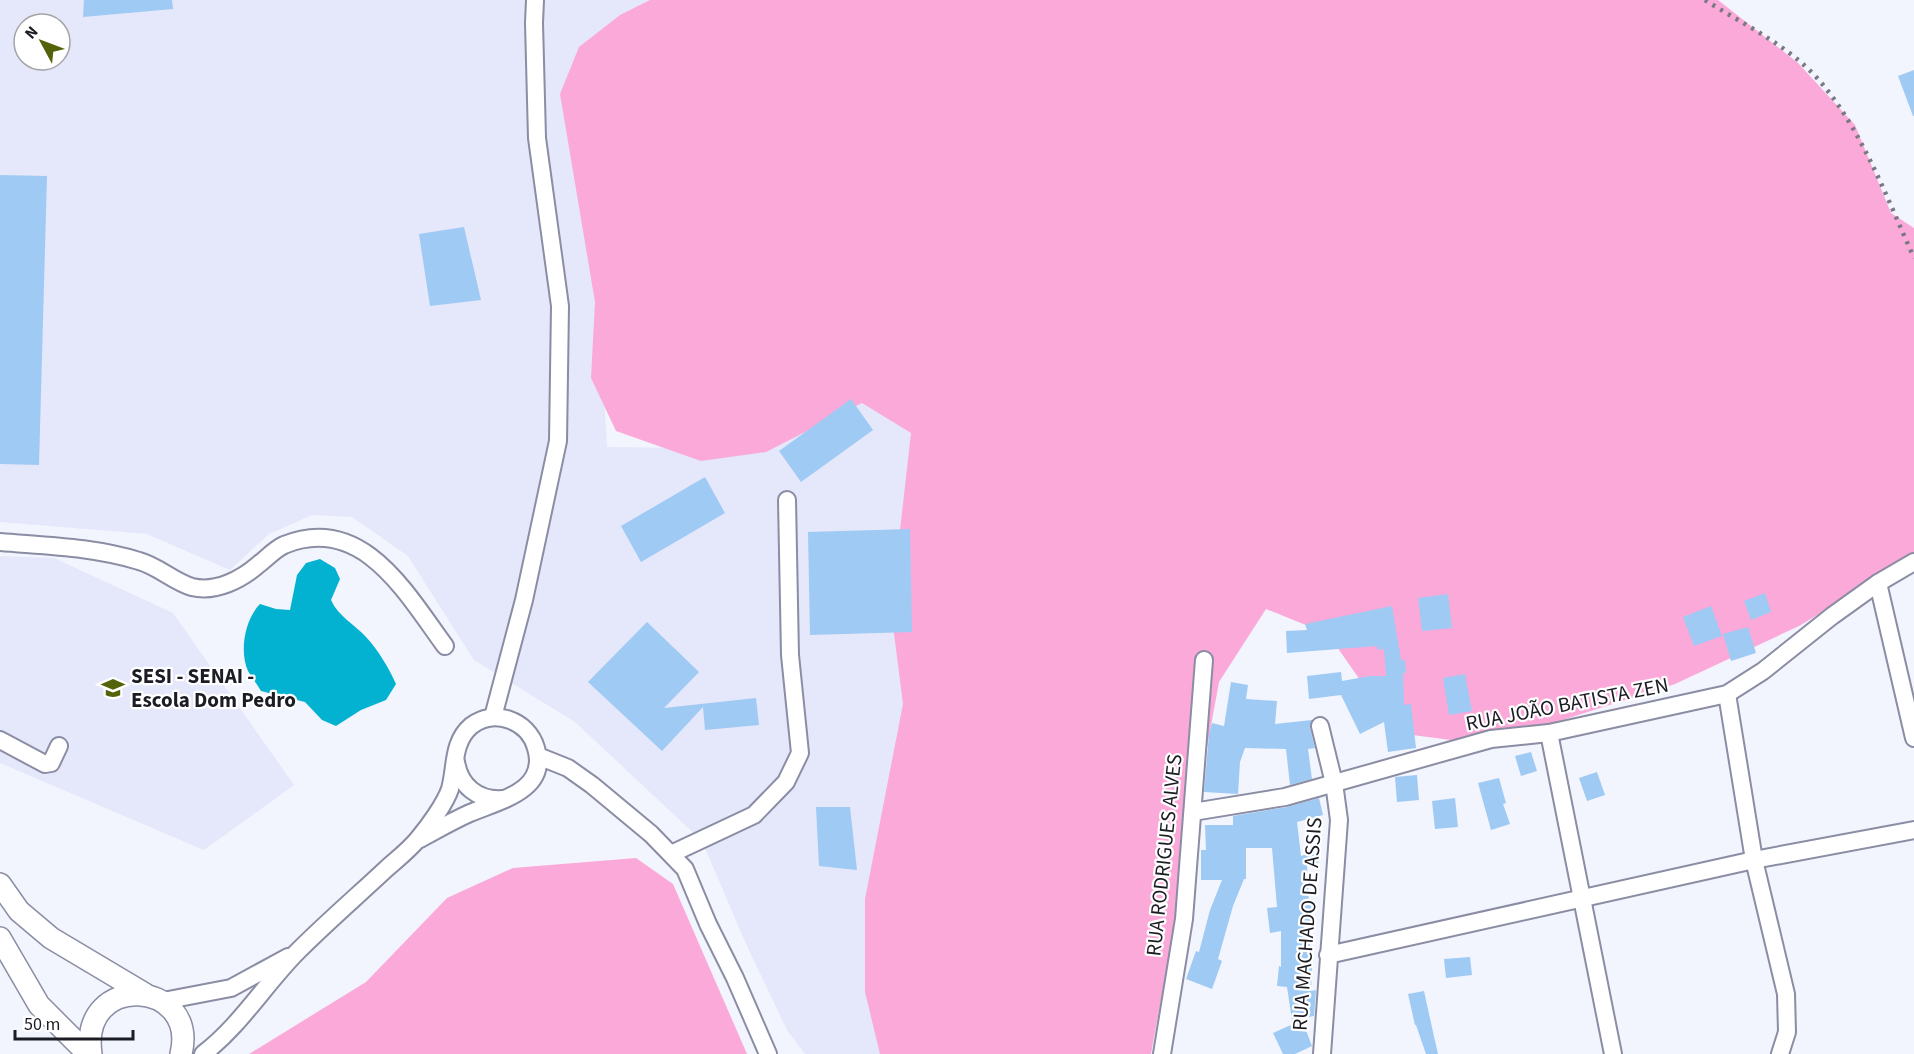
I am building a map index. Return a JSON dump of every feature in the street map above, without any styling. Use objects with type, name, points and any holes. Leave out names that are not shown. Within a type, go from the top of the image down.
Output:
[{"type":"main road","points":[[0,884],[19,911],[51,938],[154,997],[175,1012],[182,1027],[184,1043],[181,1054]]},
{"type":"main road","points":[[0,938],[39,1005],[90,1054]]},
{"type":"main road","points":[[90,1054],[89,1038],[94,1019],[107,1003],[125,994],[154,997]]},
{"type":"street","points":[[493,717],[524,600],[558,441],[560,306],[537,138],[534,23],[536,0]]},
{"type":"street","points":[[671,854],[754,815],[786,782],[800,753],[790,655],[787,500]]},
{"type":"street","points":[[0,542],[105,551],[143,561],[192,587],[215,588],[245,576],[282,546],[314,537],[342,540],[375,559],[404,590],[445,646]]},
{"type":"street","name":"RUA JOÃO BATISTA ZEN","points":[[1192,812],[1285,797],[1491,739],[1549,733],[1727,694],[1763,671],[1878,583],[1914,562]]},
{"type":"street","points":[[1878,583],[1914,738]]},
{"type":"street","name":"RUA RODRIGUES ALVES","points":[[1162,1054],[1184,919],[1204,660]]},
{"type":"street","points":[[1727,694],[1754,860],[1786,994],[1786,1032],[1780,1054]]},
{"type":"street","points":[[203,1054],[234,1025],[297,952],[418,840],[449,791],[457,747],[466,731],[481,720],[493,717],[511,720],[526,730],[534,740],[538,756],[534,776],[528,786],[518,794],[468,814],[418,840]]},
{"type":"street","name":"RUA MACHADO DE ASSIS","points":[[1320,726],[1334,783],[1339,820],[1322,1054]]},
{"type":"street","points":[[1549,733],[1613,1054]]},
{"type":"street","points":[[0,740],[45,764],[51,763],[59,746]]},
{"type":"street","points":[[538,756],[576,773],[651,834],[685,869],[768,1054]]},
{"type":"street","points":[[455,759],[457,771],[463,783],[472,791],[494,800],[507,799]]},
{"type":"street","points":[[1328,954],[1754,860],[1914,830]]},
{"type":"street","points":[[154,997],[231,988],[297,952]]},
{"type":"shaded area","points":[[0,0],[656,0],[586,93],[607,447],[755,449],[931,325],[896,1054],[805,1054],[787,1030],[746,944],[702,841],[575,722],[474,660],[408,556],[352,517],[312,515],[269,534],[230,570],[147,534],[0,522]]},
{"type":"shaded area","points":[[650,0],[1718,0],[1798,63],[1855,125],[1891,213],[1914,228],[1914,562],[1904,563],[1799,626],[1675,684],[1550,724],[1451,740],[1397,733],[1328,634],[1266,609],[1219,682],[1151,1054],[880,1054],[865,992],[865,899],[903,704],[891,610],[911,433],[862,403],[766,452],[701,461],[616,431],[591,378],[595,302],[560,94],[579,47],[620,15]]},
{"type":"shaded area","name":"SESI - SENAI - Escola Dom Pedro","points":[[0,556],[54,558],[173,613],[294,785],[204,850],[0,763]]},
{"type":"shaded area","points":[[636,858],[673,884],[747,1054],[249,1054],[366,982],[447,898],[513,868]]},
{"type":"water","points":[[320,559],[335,568],[340,579],[331,600],[334,606],[370,642],[383,659],[396,684],[386,700],[361,710],[336,726],[322,720],[305,702],[261,691],[248,671],[244,654],[247,627],[255,610],[260,604],[290,610],[297,575],[306,563]]},
{"type":"building","points":[[84,0],[172,0],[173,9],[83,17]]},
{"type":"building","points":[[1914,70],[1914,116],[1913,116],[1898,76]]},
{"type":"building","points":[[0,175],[47,176],[39,465],[0,464]]},
{"type":"building","points":[[464,227],[481,300],[430,306],[419,234]]},
{"type":"building","points":[[851,399],[873,430],[801,482],[779,451]]},
{"type":"building","points":[[705,477],[725,513],[641,562],[621,526]]},
{"type":"building","points":[[910,529],[912,632],[810,635],[808,532]]},
{"type":"building","points":[[1765,593],[1771,612],[1751,620],[1744,601]]},
{"type":"building","points":[[1448,594],[1452,628],[1422,631],[1418,598]]},
{"type":"building","points":[[1392,606],[1401,660],[1405,660],[1404,705],[1411,704],[1416,748],[1388,752],[1384,722],[1360,734],[1341,695],[1309,699],[1307,676],[1341,672],[1342,681],[1370,676],[1386,676],[1384,649],[1378,650],[1377,646],[1287,653],[1286,631],[1307,630],[1305,624]]},
{"type":"building","points":[[1711,606],[1722,636],[1694,646],[1683,617]]},
{"type":"building","points":[[647,622],[699,672],[664,708],[756,698],[759,725],[705,730],[703,707],[662,751],[588,682]]},
{"type":"building","points":[[1748,627],[1756,653],[1731,661],[1723,634]]},
{"type":"building","points":[[1465,674],[1472,711],[1449,715],[1443,678]]},
{"type":"building","points":[[1231,682],[1248,685],[1246,699],[1277,701],[1275,724],[1312,720],[1310,728],[1315,748],[1308,749],[1312,779],[1290,785],[1286,749],[1245,748],[1240,762],[1238,794],[1204,792],[1209,734],[1212,723],[1224,726]]},
{"type":"building","points":[[1531,752],[1537,771],[1521,776],[1515,756]]},
{"type":"building","points":[[1597,772],[1605,795],[1587,801],[1579,778]]},
{"type":"building","points":[[1417,775],[1419,800],[1397,802],[1395,777]]},
{"type":"building","points":[[1499,778],[1506,803],[1503,804],[1510,824],[1491,830],[1478,783]]},
{"type":"building","points":[[1319,798],[1323,815],[1297,822],[1301,856],[1314,852],[1318,863],[1307,866],[1309,903],[1311,903],[1314,927],[1310,927],[1310,964],[1312,965],[1311,991],[1316,990],[1314,1016],[1292,1020],[1287,987],[1277,986],[1279,966],[1281,967],[1281,931],[1270,933],[1267,908],[1277,907],[1272,848],[1246,848],[1246,879],[1244,879],[1233,906],[1218,959],[1222,961],[1212,989],[1186,979],[1196,951],[1199,952],[1210,910],[1222,880],[1201,880],[1201,850],[1206,850],[1205,825],[1233,825],[1233,816],[1287,807]]},
{"type":"building","points":[[1455,798],[1458,827],[1435,829],[1432,801]]},
{"type":"building","points":[[816,807],[850,807],[857,870],[819,866]]},
{"type":"building","points":[[1470,957],[1472,975],[1446,978],[1444,959]]},
{"type":"building","points":[[1424,991],[1438,1054],[1426,1054],[1415,1025],[1408,994]]},
{"type":"building","points":[[1302,1020],[1312,1046],[1295,1054],[1283,1054],[1273,1033]]},
{"type":"railway","points":[[1705,0],[1781,47],[1804,65],[1822,84],[1839,106],[1868,156],[1914,258]]},
{"type":"place","name":"SESI - SENAI - Escola Dom Pedro","points":[[113,688]]}]
